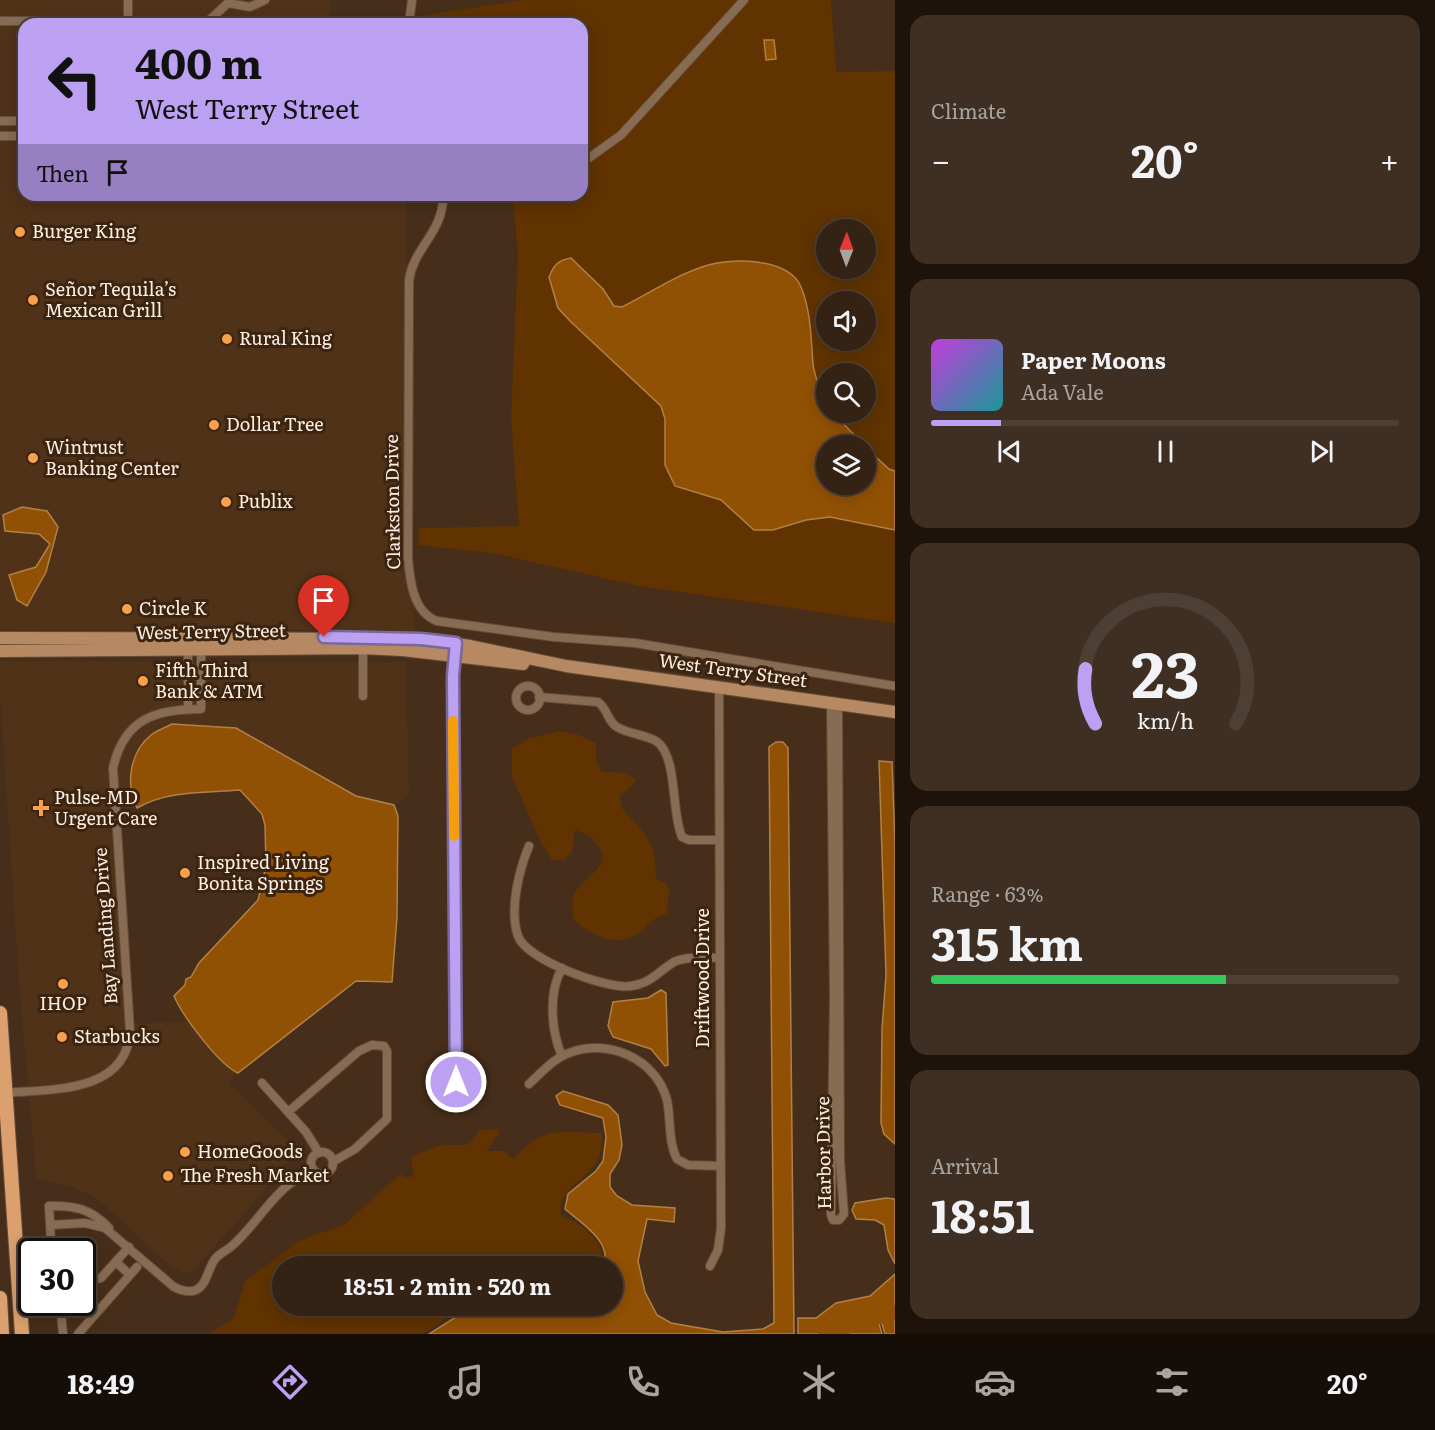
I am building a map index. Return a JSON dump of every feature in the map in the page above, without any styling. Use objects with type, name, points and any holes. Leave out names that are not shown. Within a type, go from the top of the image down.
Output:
[{"type":"main road","points":[[0,1012],[3,1093],[22,1334]]},
{"type":"main road","points":[[0,1298],[2,1334]]},
{"type":"street","points":[[128,0],[128,18]]},
{"type":"street","points":[[211,18],[227,2],[250,7],[265,0]]},
{"type":"street","points":[[410,18],[412,0]]},
{"type":"street","points":[[588,158],[621,135],[744,0]]},
{"type":"street","points":[[0,21],[18,21]]},
{"type":"street","points":[[0,122],[18,121]]},
{"type":"street","points":[[0,136],[18,136]]},
{"type":"street","name":"Clarkston Drive","points":[[443,201],[444,208],[438,226],[414,262],[409,281],[408,558],[412,586],[419,605],[429,618],[554,637],[658,647],[895,686]]},
{"type":"street","name":"West Terry Street","points":[[201,644],[363,637],[895,712]]},
{"type":"street","name":"West Terry Street","points":[[0,638],[456,649]]},
{"type":"street","points":[[188,644],[188,709]]},
{"type":"street","name":"West Terry Street","points":[[0,651],[188,644]]},
{"type":"street","name":"Bay Landing Drive","points":[[3,1093],[85,1084],[103,1078],[122,1061],[129,1044],[130,1031],[113,768],[123,740],[139,722],[160,712],[201,709],[201,644]]},
{"type":"street","points":[[363,648],[363,696]]},
{"type":"street","points":[[456,649],[453,676],[456,1082]]},
{"type":"street","name":"Driftwood Drive","points":[[710,1266],[718,1250],[721,1234],[718,687]]},
{"type":"street","points":[[539,697],[597,702],[605,707],[611,722],[617,728],[654,740],[661,745],[668,759],[681,837],[689,840],[719,840]]},
{"type":"street","name":"Harbor Drive","points":[[834,703],[840,1161],[844,1214],[839,1220],[833,1220],[831,1215],[834,703]]},
{"type":"street","points":[[529,846],[517,878],[517,933],[524,944],[562,968],[590,981],[629,987],[652,979],[681,960],[719,958]]},
{"type":"street","points":[[562,968],[556,978],[553,995],[555,1040],[562,1056]]},
{"type":"street","points":[[288,1112],[359,1051],[372,1045],[384,1046],[387,1051],[387,1119],[355,1149],[334,1161]]},
{"type":"street","points":[[528,1084],[562,1056],[596,1048],[613,1049],[635,1059],[655,1076],[664,1092],[677,1159],[688,1166],[721,1166]]},
{"type":"street","points":[[262,1083],[306,1132],[319,1153]]},
{"type":"street","points":[[319,1153],[329,1154],[334,1161],[333,1168],[328,1173],[321,1174],[314,1170],[311,1160],[319,1153]]},
{"type":"street","points":[[51,1238],[49,1206],[75,1206],[91,1211],[174,1287],[181,1290],[196,1290],[201,1286],[215,1258],[232,1246],[294,1179],[314,1170]]},
{"type":"street","points":[[51,1225],[85,1223],[112,1232]]},
{"type":"street","points":[[96,1280],[129,1247]]},
{"type":"street","points":[[116,1262],[130,1275]]},
{"type":"street","points":[[78,1334],[137,1267]]},
{"type":"street","points":[[61,1316],[63,1334]]},
{"type":"shaded area","points":[[0,0],[330,0],[330,18],[18,18],[18,201],[406,201],[415,630],[411,634],[393,630],[0,630]]},
{"type":"shaded area","points":[[522,0],[831,0],[836,72],[895,71],[895,623],[639,586],[492,553],[418,545],[419,528],[519,526],[511,418],[518,253],[513,201],[588,201],[588,18],[424,18],[426,15]]},
{"type":"shaded area","points":[[764,40],[774,40],[776,59],[766,60]]},
{"type":"shaded area","points":[[571,258],[603,289],[614,306],[622,307],[683,274],[716,263],[758,262],[785,270],[794,277],[801,287],[810,325],[816,376],[816,423],[843,423],[854,435],[816,435],[816,495],[876,495],[876,457],[889,469],[895,471],[895,530],[830,517],[806,520],[773,530],[754,530],[721,500],[675,486],[665,465],[665,419],[661,406],[558,308],[549,277],[557,264]]},
{"type":"shaded area","points":[[22,507],[47,511],[58,527],[46,572],[27,606],[17,600],[9,575],[36,567],[50,544],[39,534],[5,531],[3,515]]},
{"type":"shaded area","points":[[0,661],[406,662],[409,793],[395,806],[389,802],[356,796],[246,733],[224,726],[172,724],[152,734],[134,757],[130,785],[137,808],[121,808],[134,1024],[189,1021],[226,1065],[238,1073],[230,1079],[231,1084],[299,1151],[194,1270],[183,1273],[170,1266],[98,1199],[70,1186],[36,1178],[19,982],[0,697]]},
{"type":"shaded area","points":[[172,724],[236,728],[356,796],[394,805],[398,816],[397,917],[392,982],[356,981],[238,1073],[221,1060],[202,1039],[174,996],[185,985],[186,979],[191,977],[199,963],[258,900],[266,866],[265,825],[262,814],[240,790],[174,795],[137,808],[131,789],[134,759],[138,750],[151,735]]},
{"type":"shaded area","points":[[560,731],[579,735],[596,743],[596,761],[602,772],[625,773],[636,780],[620,795],[621,807],[648,838],[654,854],[656,879],[666,883],[669,891],[667,914],[655,919],[641,932],[628,938],[619,940],[603,938],[574,920],[573,897],[599,866],[602,853],[591,838],[575,830],[572,852],[564,860],[552,860],[540,840],[512,777],[512,749],[529,738]]},
{"type":"shaded area","points":[[776,742],[783,742],[788,748],[794,1334],[429,1334],[457,1316],[623,1316],[623,1256],[605,1256],[604,1249],[594,1233],[565,1209],[568,1194],[596,1171],[603,1161],[606,1137],[603,1118],[560,1105],[556,1096],[563,1091],[608,1105],[618,1115],[622,1145],[619,1160],[610,1174],[610,1187],[617,1196],[632,1205],[675,1208],[674,1222],[647,1219],[638,1261],[645,1292],[657,1315],[671,1323],[723,1332],[763,1329],[774,1323],[769,747]]},
{"type":"shaded area","points":[[879,761],[892,762],[895,845],[895,1144],[884,1134],[881,1123],[882,1029],[886,975]]},
{"type":"shaded area","points":[[661,990],[666,993],[668,1065],[665,1066],[651,1049],[613,1037],[608,1026],[613,1002],[648,998]]},
{"type":"shaded area","points":[[497,1129],[499,1134],[486,1151],[503,1151],[514,1159],[534,1140],[544,1135],[564,1132],[602,1133],[601,1149],[596,1162],[564,1196],[561,1205],[562,1217],[577,1223],[591,1235],[597,1242],[602,1256],[279,1256],[301,1240],[344,1225],[401,1173],[403,1178],[414,1176],[411,1158],[414,1155],[442,1145],[465,1145],[470,1143],[480,1130]]},
{"type":"shaded area","points":[[886,1198],[895,1199],[895,1264],[888,1250],[884,1225],[875,1220],[856,1219],[852,1210],[855,1203]]},
{"type":"shaded area","points":[[272,1261],[272,1316],[450,1316],[423,1334],[209,1334],[234,1318],[245,1281]]},
{"type":"shaded area","points":[[895,1274],[895,1308],[877,1316],[882,1334],[798,1334],[798,1318],[816,1318],[836,1303],[870,1296]]},
{"type":"shaded area","points":[[895,1312],[895,1334],[885,1334],[880,1317]]},
{"type":"waterway","points":[[825,1334],[895,1312]]},
{"type":"slow traffic","points":[[453,721],[454,836]]},
{"type":"place","name":"Burger King","points":[[20,232]]},
{"type":"place","name":"Señor Tequila’s Mexican Grill","points":[[33,300]]},
{"type":"place","name":"Rural King","points":[[227,339]]},
{"type":"place","name":"Dollar Tree","points":[[214,425]]},
{"type":"place","name":"Wintrust Banking Center","points":[[33,458]]},
{"type":"place","name":"Publix","points":[[226,502]]},
{"type":"place","name":"Circle K","points":[[127,609]]},
{"type":"place","name":"Fifth Third Bank & ATM","points":[[143,681]]},
{"type":"place","name":"Pulse-MD Urgent Care","points":[[41,808]]},
{"type":"place","name":"Inspired Living Bonita Springs","points":[[185,873]]},
{"type":"place","name":"IHOP","points":[[63,984]]},
{"type":"place","name":"Starbucks","points":[[62,1037]]},
{"type":"place","name":"HomeGoods","points":[[185,1152]]},
{"type":"place","name":"The Fresh Market","points":[[168,1176]]},
{"type":"route","points":[[324,637],[421,639],[456,643],[453,676],[456,1082]]}]
